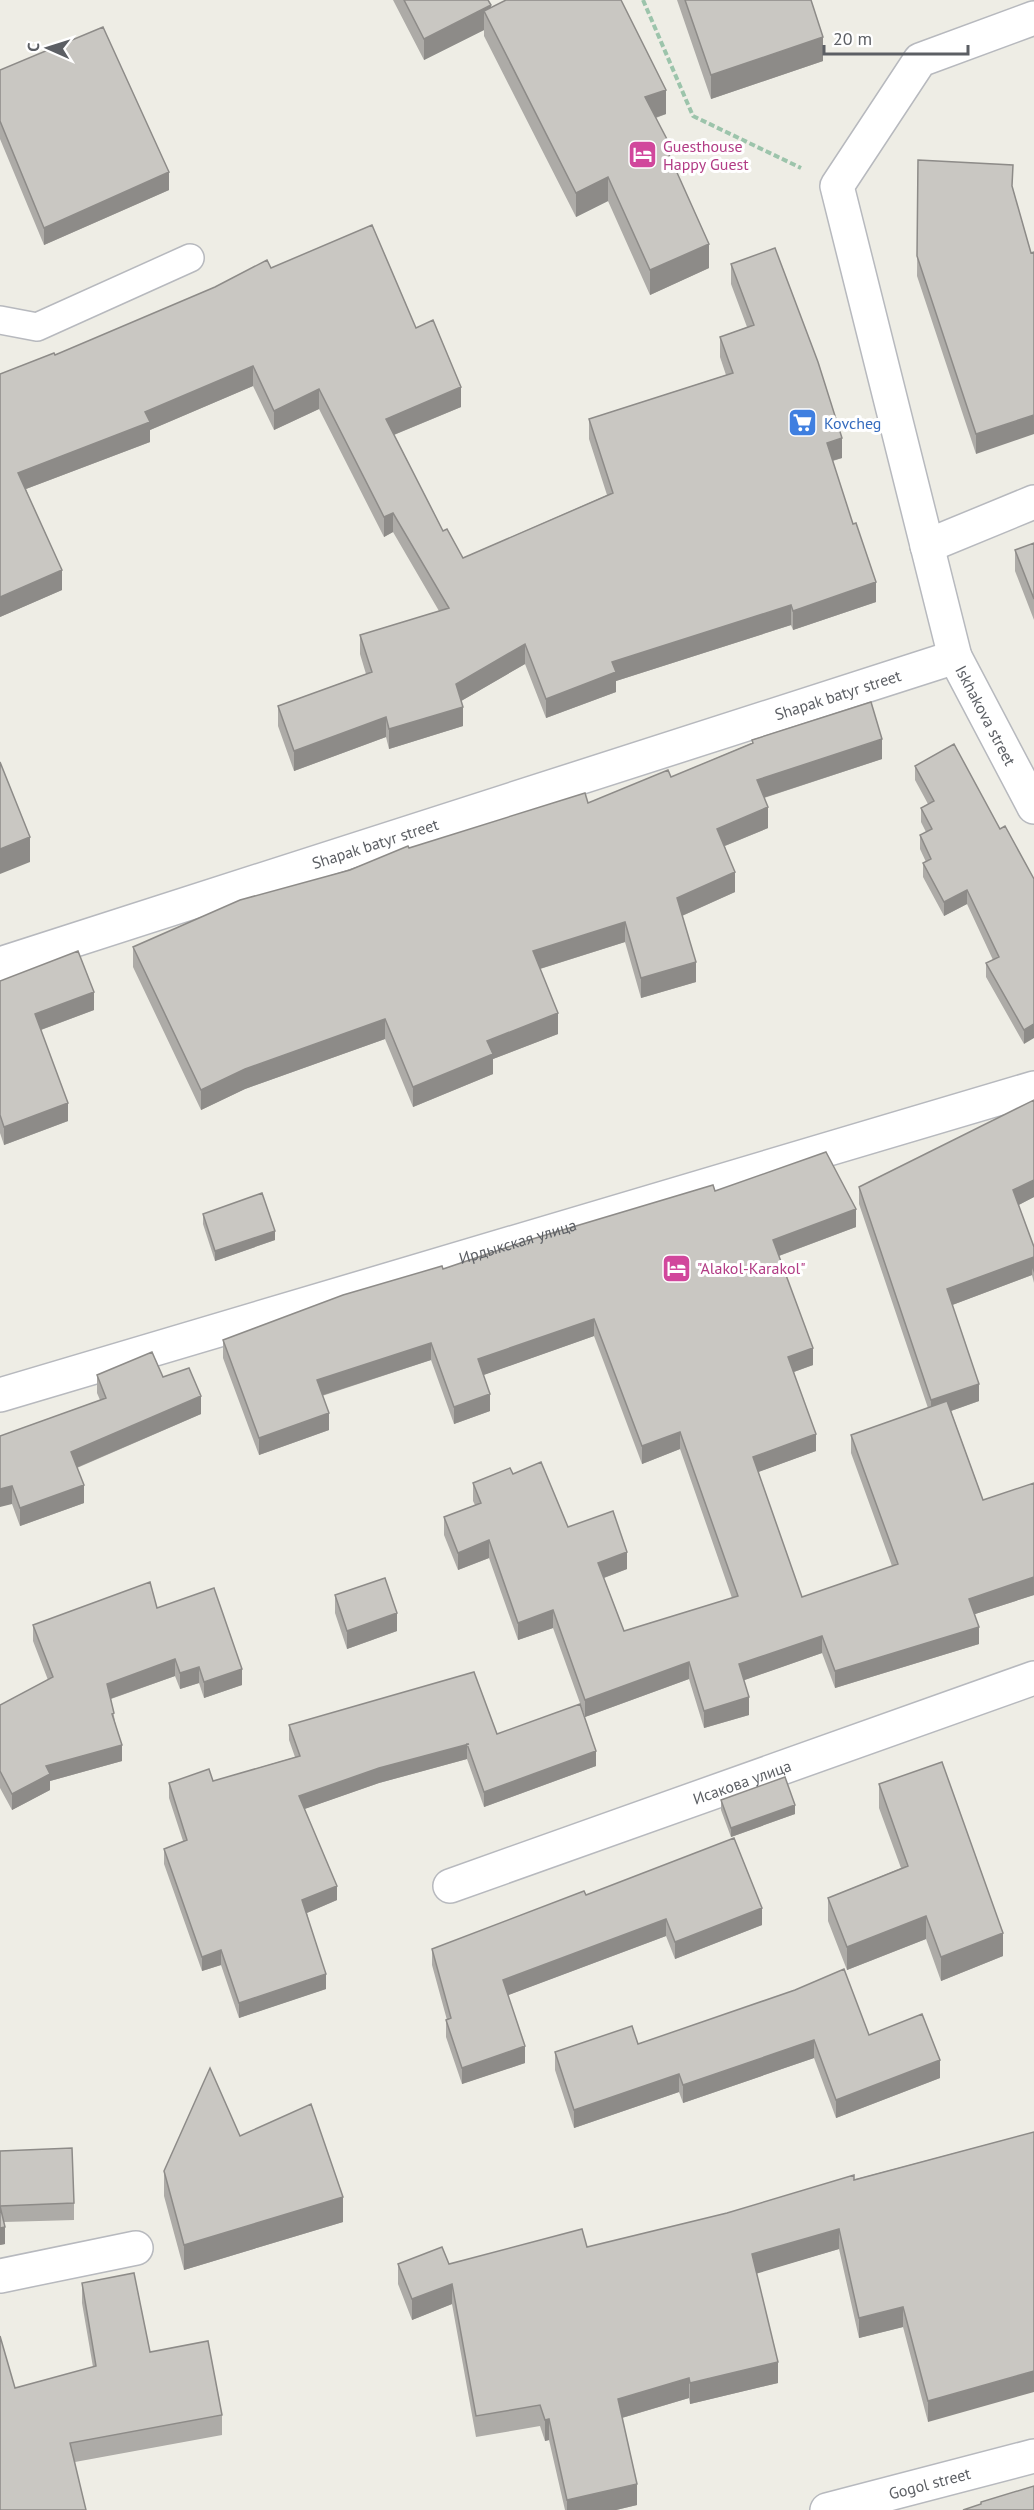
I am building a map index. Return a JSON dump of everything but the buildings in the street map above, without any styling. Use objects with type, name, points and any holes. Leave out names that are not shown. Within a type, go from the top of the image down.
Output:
[{"type":"street","points":[[955,657],[837,186],[920,60],[1034,18]]},
{"type":"street","points":[[927,546],[1034,502]]},
{"type":"street","name":"Iskhakova street","points":[[955,657],[1034,807]]},
{"type":"street","name":"Shapak batyr street","points":[[0,964],[955,657]]},
{"type":"street","name":"Ирдыкская улица","points":[[0,1395],[1034,1088]]},
{"type":"street","name":"Исакова улица","points":[[450,1886],[1034,1678]]},
{"type":"street","points":[[0,2276],[136,2248]]},
{"type":"street","name":"Gogol street","points":[[827,2510],[1034,2456]]},
{"type":"lane","points":[[0,320],[37,327],[190,258]]},
{"type":"path","points":[[643,0],[693,116],[837,186]]},
{"type":"place","name":"Guesthouse Happy Guest","points":[[642,155]]},
{"type":"place","name":"Kovcheg","points":[[803,423]]},
{"type":"place","name":"\"Alakol-Karakol\"","points":[[676,1268]]}]
